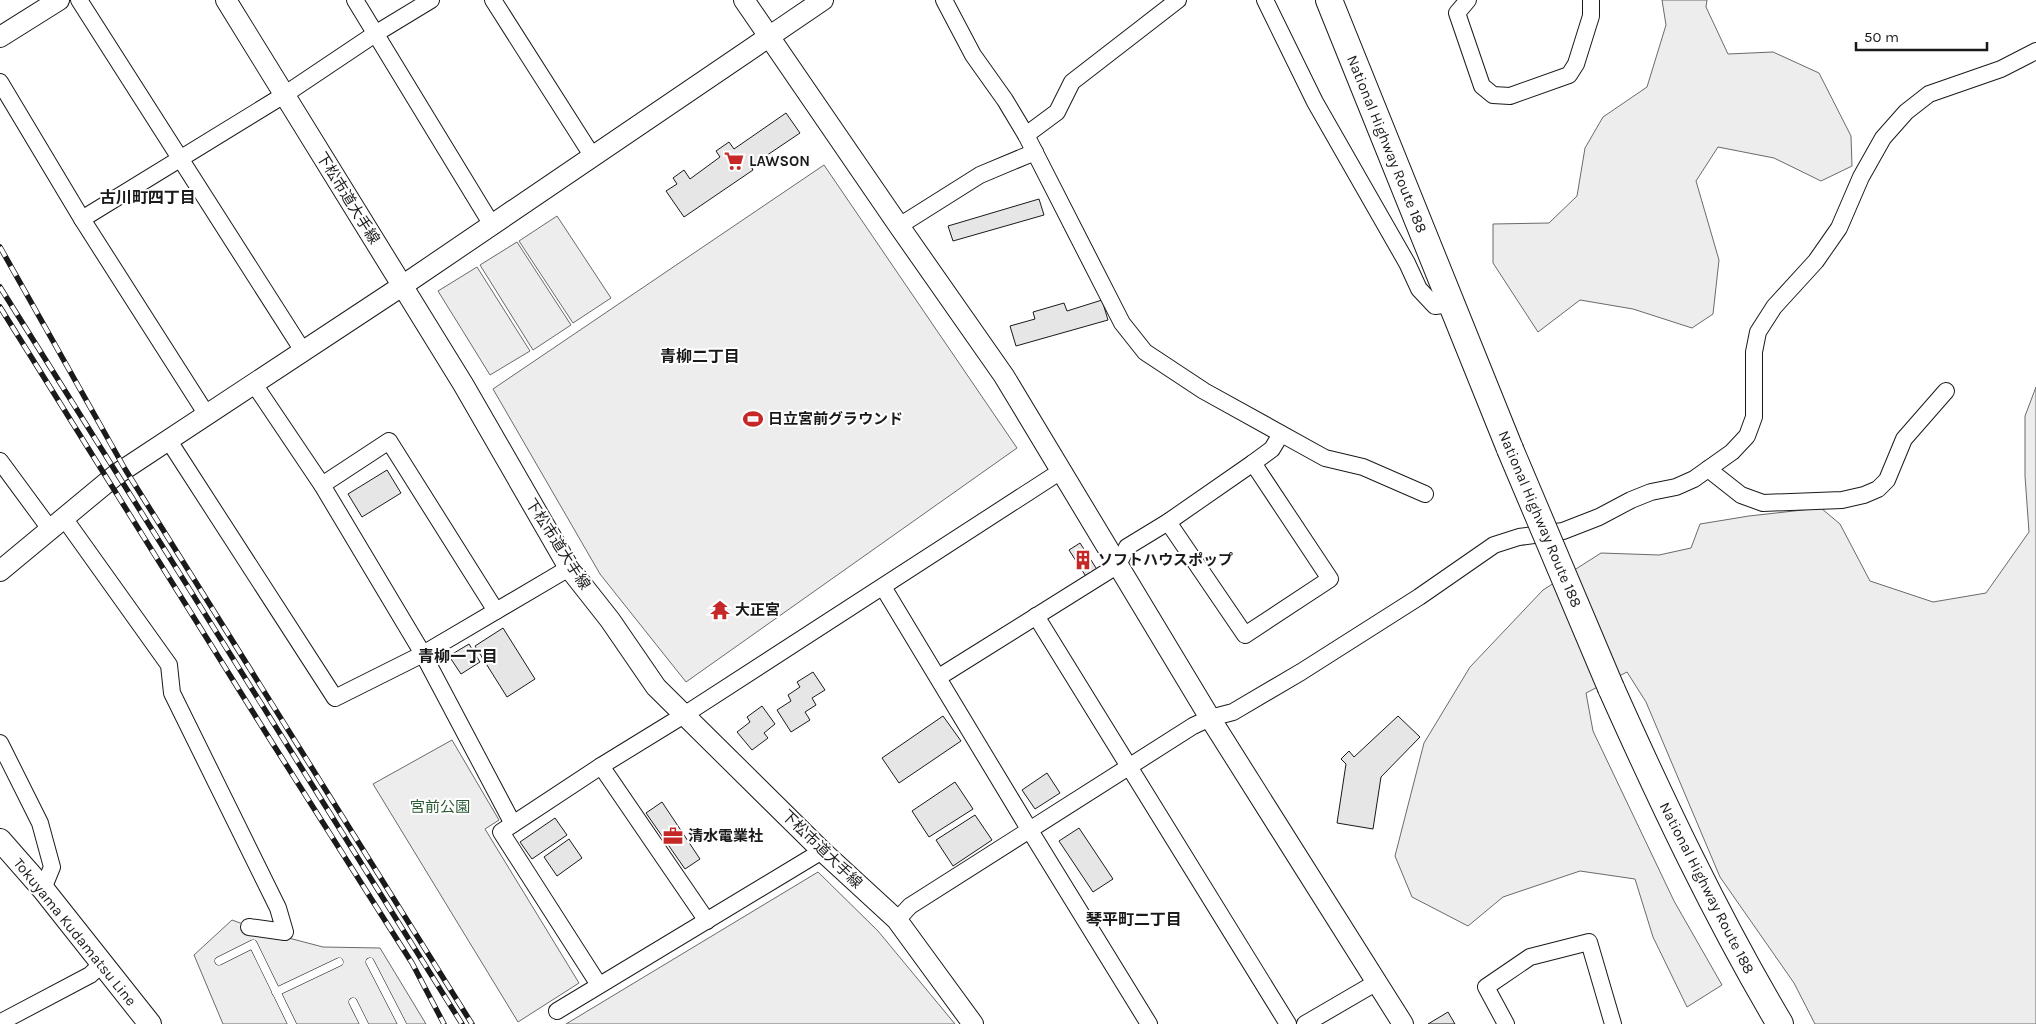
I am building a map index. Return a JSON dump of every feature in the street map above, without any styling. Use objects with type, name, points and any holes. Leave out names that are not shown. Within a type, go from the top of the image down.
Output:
[{"type":"highway","name":"National Highway Route 188","points":[[1329,0],[1450,304],[1611,688],[1662,800],[1749,971],[1780,1024]]},
{"type":"main road","name":"Tokuyama Kudamatsu Line","points":[[0,840],[43,889],[150,1024]]},
{"type":"street","points":[[0,37],[58,0]]},
{"type":"street","points":[[79,0],[303,351]]},
{"type":"street","name":"下松市道大手線","points":[[226,0],[463,384],[570,568],[610,620],[656,687],[822,850],[897,920],[974,1024]]},
{"type":"street","points":[[355,0],[492,225]]},
{"type":"street","points":[[82,219],[284,95],[375,34],[431,0]]},
{"type":"street","points":[[493,0],[594,157]]},
{"type":"street","points":[[744,0],[768,38],[1004,376],[1210,718],[1403,1024]]},
{"type":"street","points":[[0,571],[117,474],[402,286],[823,0]]},
{"type":"street","points":[[944,0],[973,54],[1005,100],[1026,135],[1122,324],[1145,352],[1204,391],[1325,458],[1363,467],[1425,494]]},
{"type":"street","points":[[1026,135],[1057,112],[1072,82],[1178,0]]},
{"type":"street","points":[[1265,0],[1315,102],[1407,264],[1418,289],[1435,306],[1450,304]]},
{"type":"street","points":[[1468,0],[1457,13],[1482,86],[1494,95],[1510,96],[1569,75],[1576,64],[1591,16],[1591,0]]},
{"type":"street","points":[[897,920],[910,906],[1029,829],[1193,726],[1210,718],[1233,712],[1301,672],[1432,588],[1494,545],[1520,537],[1563,531],[1599,517],[1644,494],[1676,488],[1694,479],[1732,452],[1747,436],[1754,417],[1754,352],[1758,332],[1774,307],[1816,261],[1838,228],[1861,178],[1883,138],[1906,112],[1929,94],[2001,69],[2036,51]]},
{"type":"street","points":[[0,82],[82,219],[207,415]]},
{"type":"street","points":[[898,226],[980,175],[1035,152]]},
{"type":"street","points":[[254,384],[322,486],[423,654],[513,824]]},
{"type":"street","points":[[1708,469],[1741,495],[1763,503],[1842,500],[1864,495],[1878,489],[1887,480],[1904,439],[1946,391]]},
{"type":"street","points":[[938,677],[1118,565],[1127,547],[1168,522],[1253,463],[1272,449],[1281,434]]},
{"type":"street","points":[[169,441],[335,698],[423,654],[570,568]]},
{"type":"street","points":[[322,486],[389,441],[496,611]]},
{"type":"street","points":[[0,460],[57,523],[169,665],[172,694],[273,899],[285,932],[249,927]]},
{"type":"street","points":[[1168,522],[1246,635],[1330,579],[1253,463]]},
{"type":"street","points":[[599,985],[501,832],[1061,471]]},
{"type":"street","points":[[883,587],[1149,1024]]},
{"type":"street","points":[[1036,616],[1288,1024]]},
{"type":"street","points":[[0,743],[40,823],[52,867],[43,889]]},
{"type":"street","points":[[601,766],[707,921]]},
{"type":"street","points":[[557,1011],[822,850]]},
{"type":"street","points":[[1506,1024],[1486,987],[1530,957],[1589,942],[1613,1024]]},
{"type":"street","points":[[1,1024],[3,1021],[90,975],[102,964]]},
{"type":"street","points":[[1306,1024],[1377,982]]},
{"type":"lane","points":[[219,961],[253,944],[292,1024]]},
{"type":"lane","points":[[276,992],[339,962]]},
{"type":"lane","points":[[370,962],[402,1024]]},
{"type":"lane","points":[[353,1002],[364,1024]]},
{"type":"shaded area","points":[[1662,0],[1707,0],[1706,7],[1728,54],[1773,52],[1819,73],[1851,136],[1852,166],[1821,181],[1774,158],[1718,147],[1696,181],[1719,260],[1713,314],[1692,328],[1633,309],[1580,300],[1538,332],[1493,263],[1493,224],[1549,223],[1577,196],[1585,148],[1603,117],[1647,87],[1666,25]]},
{"type":"shaded area","name":"日立宮前グラウンド","points":[[824,165],[1017,448],[686,682],[600,574],[493,389]]},
{"type":"shaded area","points":[[557,216],[611,298],[573,323],[519,241]]},
{"type":"shaded area","points":[[517,242],[571,325],[533,350],[480,265]]},
{"type":"shaded area","points":[[477,267],[530,351],[490,375],[438,291]]},
{"type":"shaded area","points":[[2036,387],[2036,1024],[1815,1024],[1794,983],[1720,877],[1646,702],[1627,672],[1586,693],[1593,731],[1674,901],[1722,985],[1687,1007],[1653,937],[1635,879],[1580,871],[1503,897],[1468,926],[1412,897],[1395,856],[1424,743],[1470,667],[1543,590],[1601,553],[1659,555],[1691,548],[1700,524],[1749,516],[1821,508],[1840,524],[1870,581],[1933,602],[1986,593],[2029,532],[2025,476],[2025,416]]},
{"type":"shaded area","name":"宮前公園","points":[[452,740],[499,820],[485,829],[579,983],[518,1022],[373,784]]},
{"type":"shaded area","points":[[818,872],[878,931],[955,1024],[566,1024]]},
{"type":"shaded area","points":[[232,920],[262,931],[323,947],[380,948],[426,1024],[223,1024],[194,955]]},
{"type":"building","points":[[786,113],[800,133],[751,166],[753,170],[684,217],[666,191],[677,184],[673,178],[684,170],[690,179],[720,157],[716,151],[729,142],[734,149]]},
{"type":"building","points":[[1039,199],[1044,215],[953,241],[948,226]]},
{"type":"building","points":[[1102,300],[1108,320],[1016,346],[1010,326],[1035,319],[1033,312],[1064,303],[1067,311]]},
{"type":"building","points":[[387,470],[401,493],[362,517],[348,494]]},
{"type":"building","name":"ソフトハウスポップ","points":[[1080,543],[1098,571],[1087,578],[1069,550]]},
{"type":"building","points":[[503,628],[535,679],[507,697],[475,646]]},
{"type":"building","points":[[469,644],[480,662],[461,674],[449,656]]},
{"type":"building","points":[[813,672],[825,690],[812,698],[816,705],[805,712],[810,720],[791,732],[777,710],[791,701],[788,695],[800,687],[797,682]]},
{"type":"building","points":[[762,706],[775,724],[764,733],[768,738],[752,750],[737,732],[750,722],[747,717]]},
{"type":"building","points":[[943,716],[961,741],[899,783],[882,758]]},
{"type":"building","points":[[1398,716],[1420,737],[1381,777],[1373,829],[1337,823],[1346,764],[1341,759],[1349,751],[1354,757]]},
{"type":"building","points":[[1047,773],[1060,793],[1035,809],[1022,790]]},
{"type":"building","points":[[955,782],[973,809],[929,837],[912,811]]},
{"type":"building","name":"清水電業社","points":[[662,802],[700,859],[685,869],[646,813]]},
{"type":"building","points":[[975,815],[992,840],[953,866],[936,840]]},
{"type":"building","points":[[555,818],[567,835],[532,859],[520,842]]},
{"type":"building","points":[[1079,828],[1113,879],[1093,892],[1059,841]]},
{"type":"building","points":[[569,839],[582,858],[557,876],[544,857]]},
{"type":"building","points":[[1448,1012],[1455,1024],[1428,1024]]},
{"type":"railway","points":[[0,247],[125,469],[472,1024]]},
{"type":"railway","points":[[0,287],[462,1024]]},
{"type":"railway","points":[[0,307],[412,963],[444,1024]]},
{"type":"place","name":"LAWSON","points":[[734,161]]},
{"type":"place","name":"日立宮前グラウンド","points":[[753,419]]},
{"type":"place","name":"ソフトハウスポップ","points":[[1083,560]]},
{"type":"place","name":"大正宮","points":[[720,610]]},
{"type":"place","name":"清水電業社","points":[[673,836]]},
{"type":"district","name":"古川町四丁目","points":[[148,197]]},
{"type":"district","name":"青柳二丁目","points":[[700,356]]},
{"type":"district","name":"青柳一丁目","points":[[458,656]]},
{"type":"district","name":"琴平町二丁目","points":[[1134,919]]}]
